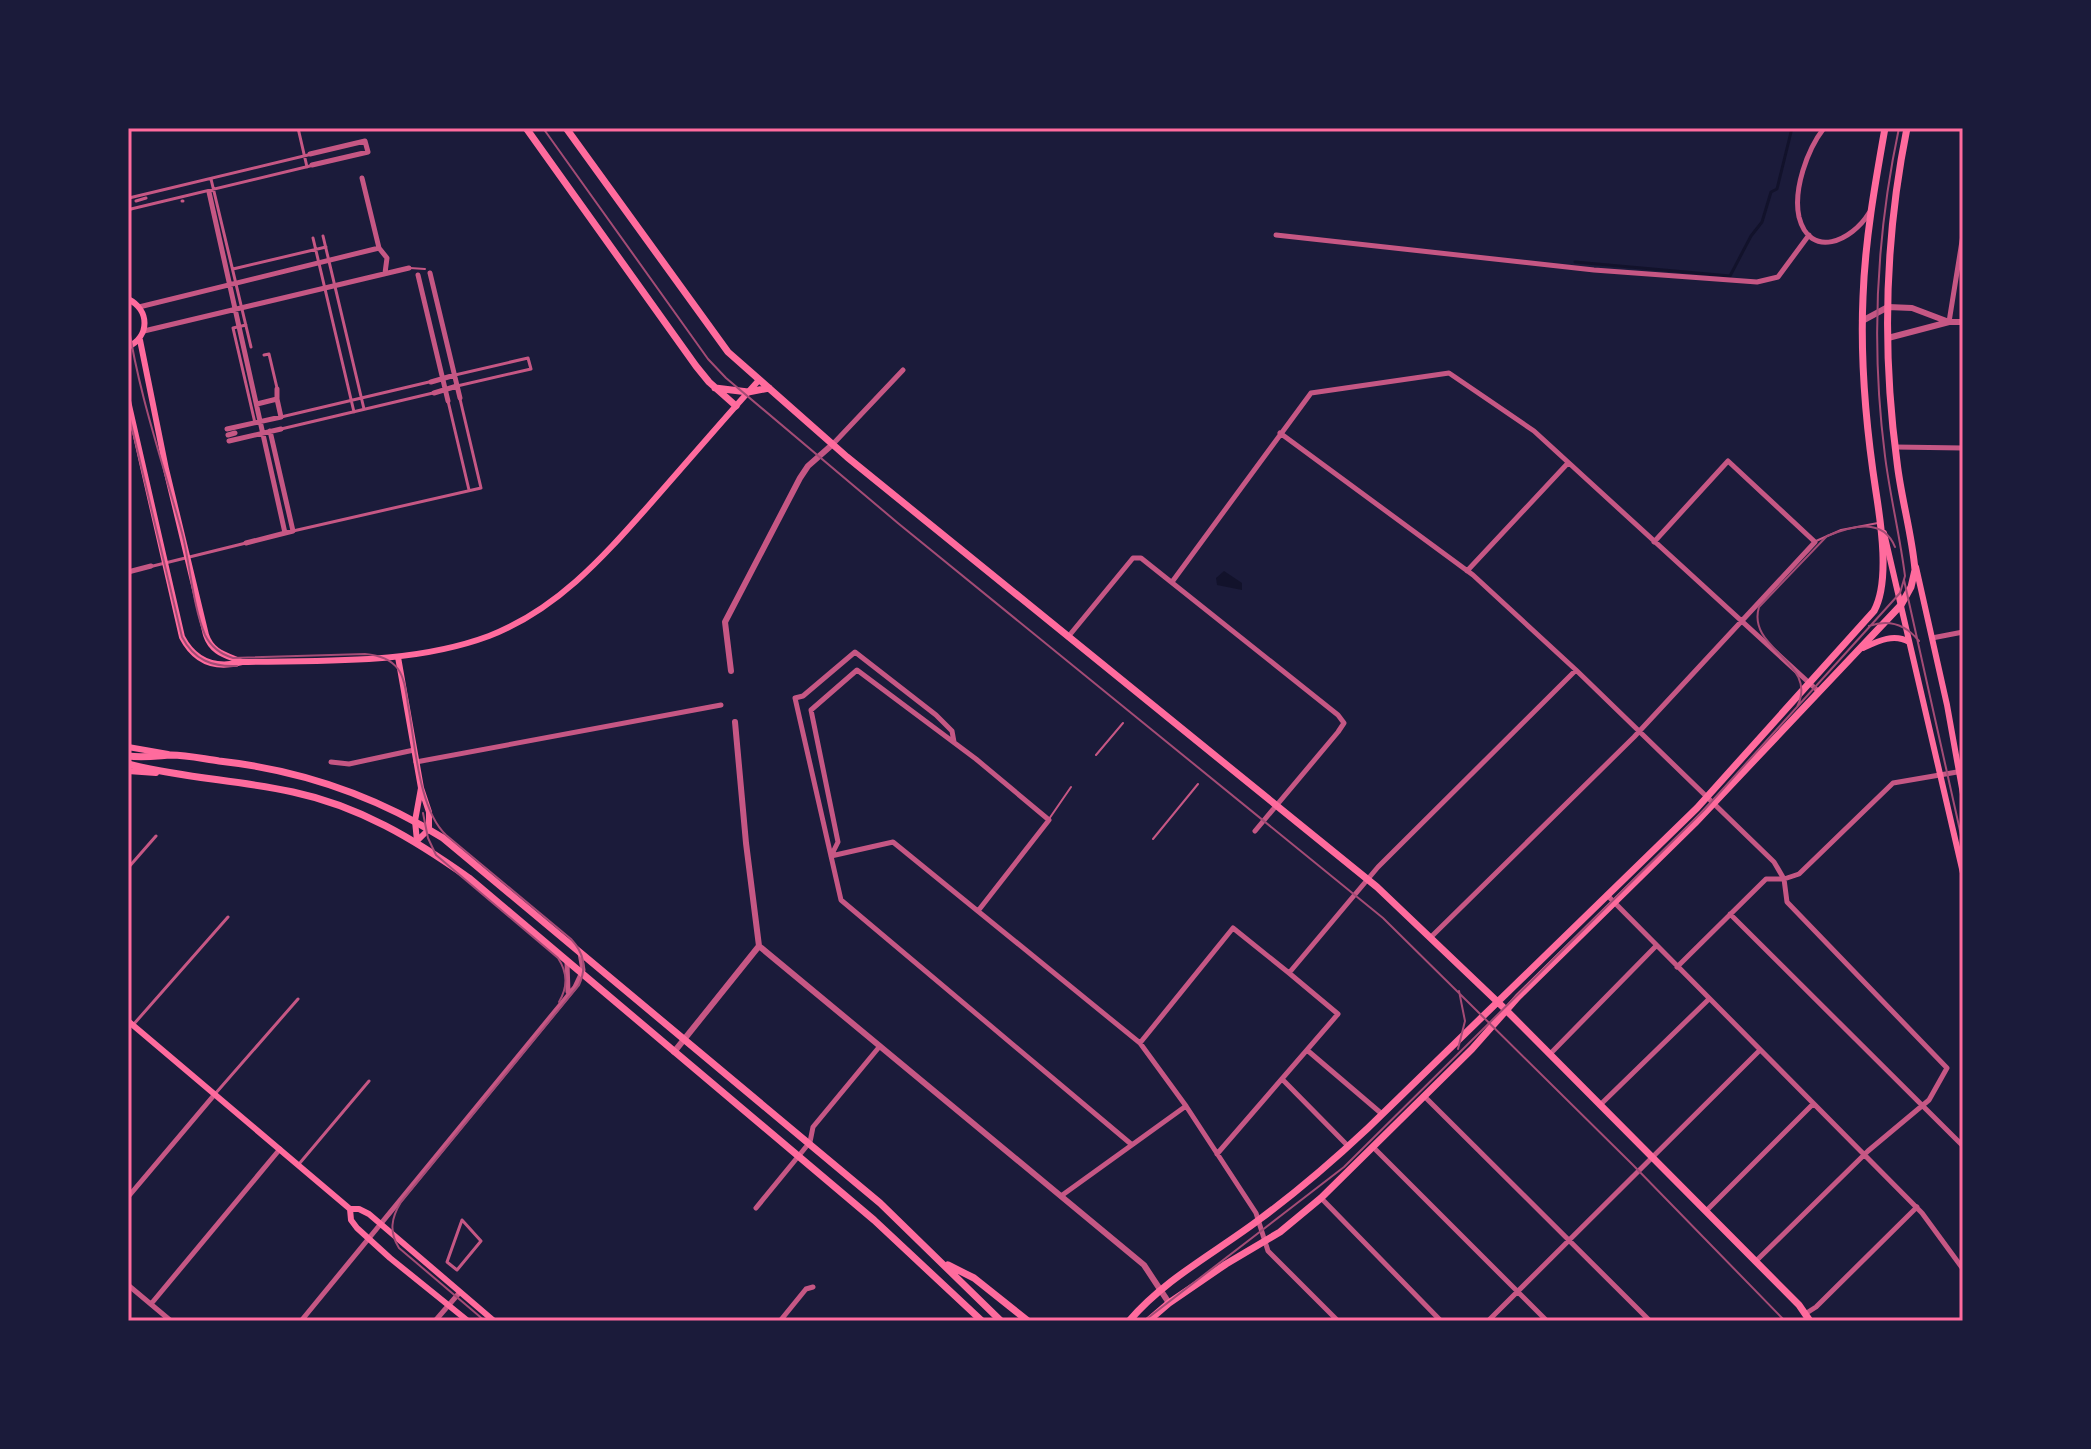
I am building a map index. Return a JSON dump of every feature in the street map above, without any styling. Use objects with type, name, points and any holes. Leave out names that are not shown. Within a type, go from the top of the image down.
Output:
[{"type":"main road","points":[[526,128],[714,388],[736,406]]},
{"type":"main road","points":[[566,128],[728,352],[833,444],[1367,879],[1506,1010],[1808,1318]]},
{"type":"main road","points":[[1885,128],[1871,209],[1862,321],[1865,414],[1882,526],[1963,873]]},
{"type":"main road","points":[[1907,128],[1891,241],[1888,307],[1895,447],[1915,565],[1947,705],[1963,794]]},
{"type":"main road","points":[[128,299],[143,313],[144,331],[140,340],[166,469],[206,635],[210,646],[242,662]]},
{"type":"main road","points":[[128,347],[140,340]]},
{"type":"main road","points":[[128,401],[179,629],[193,654],[216,665],[227,666],[242,662],[398,657],[488,636],[522,621],[548,605],[595,566],[759,380]]},
{"type":"main road","points":[[714,388],[748,392],[769,388]]},
{"type":"main road","points":[[1129,1321],[1160,1289],[1260,1219],[1348,1146],[1607,895],[1712,799],[1878,603],[1881,592],[1882,526]]},
{"type":"main road","points":[[1148,1321],[1169,1303],[1280,1232],[1321,1198],[1373,1147],[1901,605],[1911,587],[1915,565]]},
{"type":"main road","points":[[1860,649],[1892,638],[1909,642]]},
{"type":"main road","points":[[398,657],[421,788],[429,812],[429,829],[417,841]]},
{"type":"main road","points":[[128,747],[264,766],[318,780],[378,802],[452,844],[810,1142],[880,1203],[1001,1321]]},
{"type":"main road","points":[[128,756],[148,758],[171,755]]},
{"type":"main road","points":[[128,764],[163,773]]},
{"type":"main road","points":[[128,771],[290,791],[356,811],[417,841],[469,878],[874,1220],[982,1321]]},
{"type":"main road","points":[[417,841],[415,821],[421,788]]},
{"type":"main road","points":[[130,1023],[350,1209],[359,1209],[381,1224],[494,1321]]},
{"type":"main road","points":[[350,1209],[351,1220],[370,1239],[468,1321]]},
{"type":"main road","points":[[939,1261],[974,1278],[1028,1321]]},
{"type":"street","points":[[298,128],[310,166]]},
{"type":"street","points":[[1824,128],[1810,151],[1798,195],[1800,218],[1809,235],[1830,242],[1844,239],[1857,231],[1871,209]]},
{"type":"street","points":[[129,198],[365,141],[368,152],[190,194],[182,200],[131,209]]},
{"type":"street","points":[[293,158],[296,169]]},
{"type":"street","points":[[211,178],[230,284],[257,404],[258,422]]},
{"type":"street","points":[[362,178],[379,248],[387,258],[385,273]]},
{"type":"street","points":[[188,184],[190,194]]},
{"type":"street","points":[[212,191],[251,345],[238,347]]},
{"type":"street","points":[[136,201],[145,196]]},
{"type":"street","points":[[145,196],[147,205]]},
{"type":"street","points":[[1276,235],[1594,270],[1757,282],[1778,277],[1809,235]]},
{"type":"street","points":[[1949,322],[1963,235]]},
{"type":"street","points":[[323,236],[364,409]]},
{"type":"street","points":[[313,238],[354,412]]},
{"type":"street","points":[[233,269],[326,247]]},
{"type":"street","points":[[139,307],[379,248]]},
{"type":"street","points":[[214,262],[230,258]]},
{"type":"street","points":[[144,331],[409,268]]},
{"type":"street","points":[[128,572],[481,488],[446,332],[428,271]]},
{"type":"street","points":[[321,274],[332,272]]},
{"type":"street","points":[[418,275],[469,490]]},
{"type":"street","points":[[328,302],[339,299]]},
{"type":"street","points":[[1862,321],[1888,307],[1912,308],[1949,322]]},
{"type":"street","points":[[427,314],[439,311]]},
{"type":"street","points":[[247,322],[233,328],[285,533]]},
{"type":"street","points":[[1888,338],[1949,322],[1963,322]]},
{"type":"street","points":[[435,345],[447,343]]},
{"type":"street","points":[[264,355],[269,354],[281,417]]},
{"type":"street","points":[[528,358],[531,369],[281,429],[231,434],[258,422],[361,398],[528,358]]},
{"type":"street","points":[[731,671],[725,622],[800,478],[903,370]]},
{"type":"street","points":[[1172,582],[1311,393],[1449,373],[1534,431],[1818,691]]},
{"type":"street","points":[[401,389],[403,400]]},
{"type":"street","points":[[257,404],[277,399]]},
{"type":"street","points":[[452,418],[464,415]]},
{"type":"street","points":[[270,431],[293,531]]},
{"type":"street","points":[[1280,433],[1467,571],[1712,799],[1774,862],[1784,879],[1787,902],[1947,1068],[1929,1100],[1864,1155],[1756,1262]]},
{"type":"street","points":[[1895,447],[1963,448]]},
{"type":"street","points":[[1431,937],[1639,731],[1815,542],[1728,461],[1654,542]]},
{"type":"street","points":[[1467,571],[1568,463]]},
{"type":"street","points":[[277,497],[285,495]]},
{"type":"street","points":[[1068,637],[1133,558],[1141,558],[1338,715],[1344,723],[1255,831]]},
{"type":"street","points":[[1932,638],[1963,632]]},
{"type":"street","points":[[954,742],[952,731],[936,715],[855,652],[803,696],[795,698],[841,900],[1131,1144]]},
{"type":"street","points":[[831,856],[838,842],[811,710],[857,670],[954,742],[1049,820],[978,911]]},
{"type":"street","points":[[1289,973],[1367,879],[1576,670]]},
{"type":"street","points":[[416,762],[721,705]]},
{"type":"street","points":[[735,722],[759,946],[1144,1265],[1169,1303]]},
{"type":"street","points":[[331,762],[349,764],[414,750]]},
{"type":"street","points":[[1677,967],[1766,879],[1784,879],[1799,874],[1893,783],[1960,771]]},
{"type":"street","points":[[128,868],[156,836]]},
{"type":"street","points":[[831,856],[893,842],[1140,1043],[1186,1106],[1260,1219],[1268,1251],[1338,1321]]},
{"type":"street","points":[[1607,895],[1917,1207],[1963,1269]]},
{"type":"street","points":[[1730,914],[1963,1146]]},
{"type":"street","points":[[130,1023],[228,917]]},
{"type":"street","points":[[1140,1043],[1233,928],[1338,1014],[1217,1154]]},
{"type":"street","points":[[674,1052],[759,946]]},
{"type":"street","points":[[1549,1055],[1656,946]]},
{"type":"street","points":[[301,1321],[582,975],[583,961],[578,948]]},
{"type":"street","points":[[567,962],[568,993]]},
{"type":"street","points":[[128,1197],[298,999]]},
{"type":"street","points":[[1600,1105],[1709,999]]},
{"type":"street","points":[[756,1208],[810,1142],[813,1127],[880,1045]]},
{"type":"street","points":[[1307,1050],[1382,1114]]},
{"type":"street","points":[[1488,1321],[1760,1050]]},
{"type":"street","points":[[1282,1079],[1348,1146]]},
{"type":"street","points":[[299,1164],[369,1081]]},
{"type":"street","points":[[1424,1096],[1650,1321]]},
{"type":"street","points":[[1705,1212],[1813,1104]]},
{"type":"street","points":[[1061,1196],[1186,1106]]},
{"type":"street","points":[[1373,1147],[1547,1321]]},
{"type":"street","points":[[151,1304],[280,1149]]},
{"type":"street","points":[[1321,1198],[1441,1321]]},
{"type":"street","points":[[1808,1318],[1917,1207]]},
{"type":"street","points":[[462,1220],[481,1241],[457,1270],[447,1262],[456,1237],[462,1220]]},
{"type":"street","points":[[128,1285],[171,1321]]},
{"type":"street","points":[[780,1321],[806,1289],[813,1287]]},
{"type":"street","points":[[435,1321],[460,1292]]},
{"type":"lane","points":[[409,268],[428,271]]},
{"type":"lane","points":[[1815,542],[1841,530],[1882,526]]},
{"type":"lane","points":[[1096,755],[1123,723]]},
{"type":"lane","points":[[1153,839],[1198,784]]},
{"type":"lane","points":[[1049,820],[1071,787]]},
{"type":"shaded area","points":[[1224,571],[1242,583],[1242,590],[1217,585],[1216,578]]},
{"type":"waterway","points":[[1575,262],[1730,276],[1762,222],[1771,192],[1777,189],[1792,128]]},
{"type":"tram line","points":[[543,128],[708,359],[726,378],[899,524],[1383,918],[1633,1165],[1785,1321]]},
{"type":"tram line","points":[[1144,1321],[1344,1167],[1704,810],[1900,593],[1905,576],[1885,456],[1877,333],[1885,209],[1899,128]]},
{"type":"tram line","points":[[128,323],[145,403],[182,533],[197,611],[210,643],[233,658],[365,654],[391,662],[404,682],[419,774],[429,809],[437,823],[446,835],[571,939],[581,955],[583,972],[579,985],[401,1202],[393,1219],[394,1236],[399,1248],[485,1321]]},
{"type":"tram line","points":[[128,411],[182,637],[198,657],[220,665],[237,666]]},
{"type":"tram line","points":[[1797,707],[1801,692],[1799,678],[1763,634],[1758,622],[1759,607],[1827,536],[1866,526],[1883,531],[1895,547]]},
{"type":"tram line","points":[[1904,580],[1963,844]]},
{"type":"tram line","points":[[1869,626],[1883,623],[1897,625],[1919,641]]},
{"type":"tram line","points":[[423,813],[428,838],[436,855],[558,958],[566,980],[559,1002]]},
{"type":"tram line","points":[[1458,1049],[1465,1021],[1459,991]]}]
